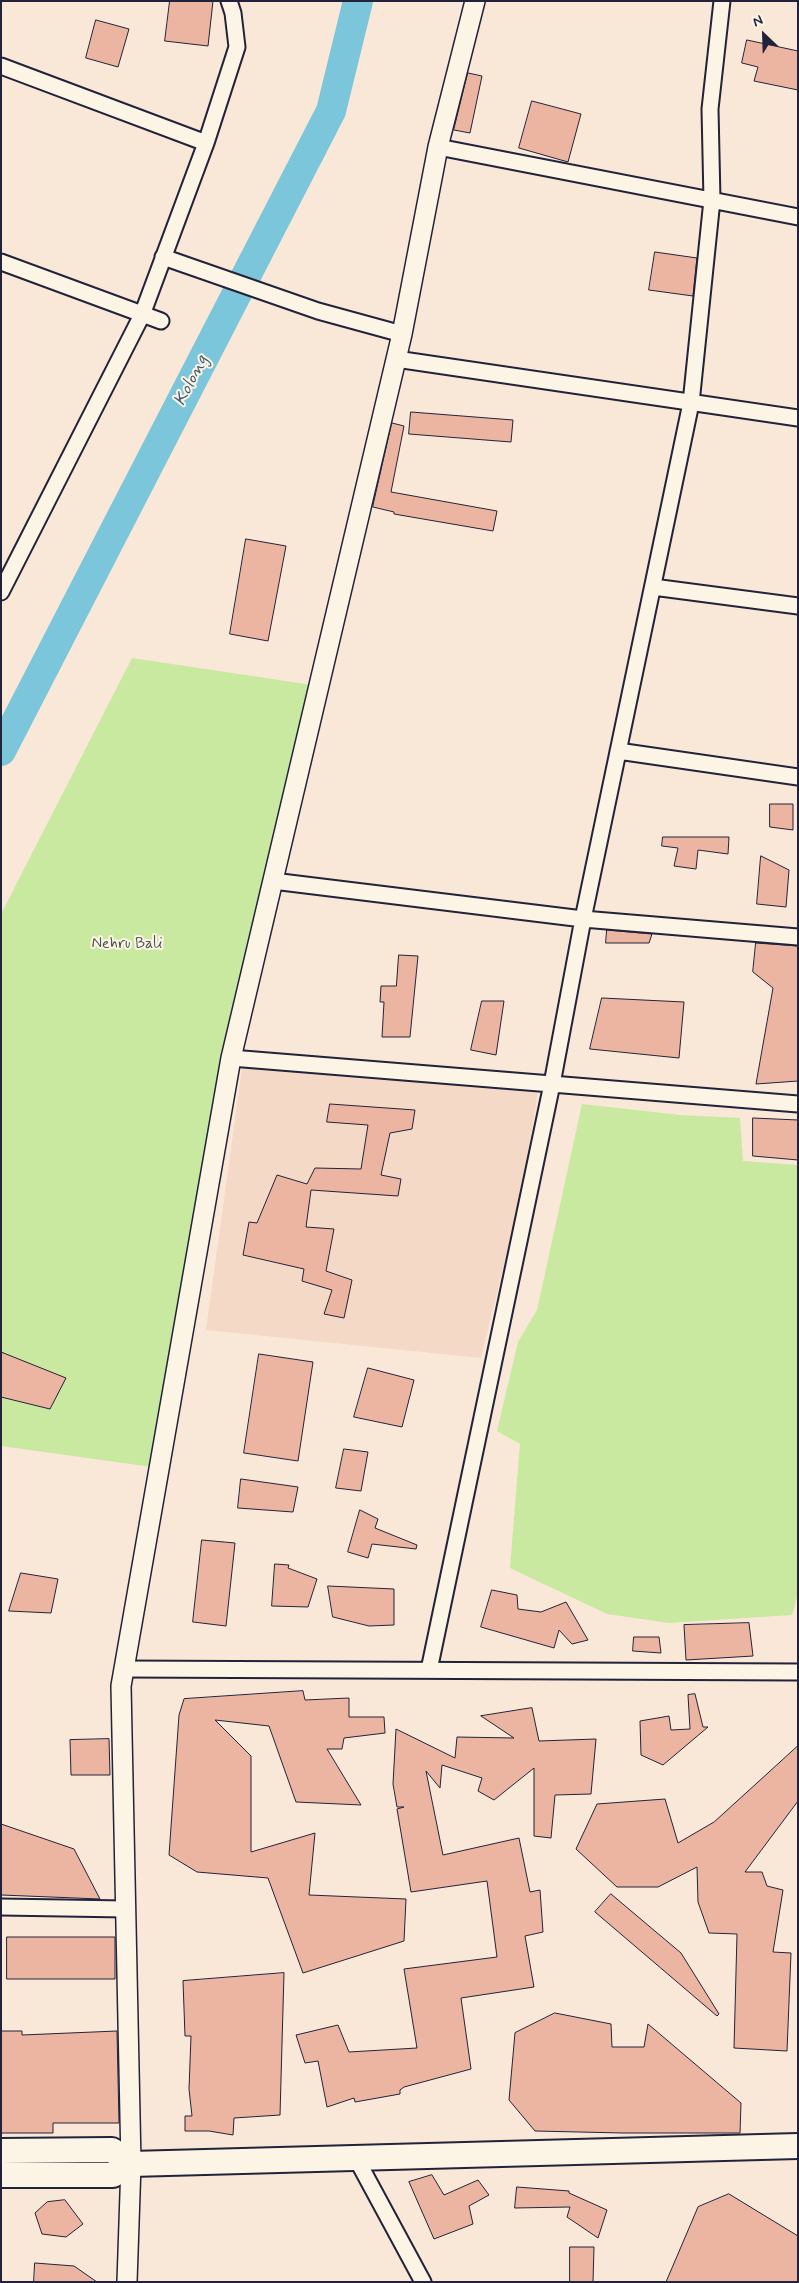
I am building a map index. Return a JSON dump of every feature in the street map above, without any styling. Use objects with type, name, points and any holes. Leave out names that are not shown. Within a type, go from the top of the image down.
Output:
[{"type":"main road","points":[[8,2175],[113,2175],[131,2164],[798,2146]]},
{"type":"main road","points":[[8,2151],[112,2150],[131,2164]]},
{"type":"street","points":[[1,592],[142,315],[206,143],[237,47],[233,13],[229,1]]},
{"type":"street","points":[[127,2282],[131,2164],[121,1686],[231,1058],[402,334],[438,147],[475,1]]},
{"type":"street","points":[[429,1670],[552,1084],[583,920],[691,403],[712,200],[710,109],[722,1]]},
{"type":"street","points":[[1,66],[206,143]]},
{"type":"street","points":[[438,147],[798,217]]},
{"type":"street","points":[[163,257],[302,305],[402,334]]},
{"type":"street","points":[[1,262],[161,321]]},
{"type":"street","points":[[396,359],[798,418]]},
{"type":"street","points":[[653,587],[798,606]]},
{"type":"street","points":[[618,751],[798,777]]},
{"type":"street","points":[[273,881],[583,920],[798,937]]},
{"type":"street","points":[[231,1058],[798,1104]]},
{"type":"street","points":[[124,1669],[798,1672]]},
{"type":"street","points":[[4,1907],[126,1909]]},
{"type":"street","points":[[356,2158],[423,2282]]},
{"type":"shaded area","points":[[242,1068],[538,1091],[522,1192],[481,1358],[206,1330]]},
{"type":"green space","name":"Nehru Bali","points":[[132,658],[319,686],[231,1058],[159,1468],[1,1446],[1,914]]},
{"type":"green space","points":[[582,1104],[680,1115],[740,1118],[743,1161],[798,1165],[798,1594],[792,1615],[669,1623],[607,1614],[510,1568],[520,1444],[497,1431],[518,1342],[537,1310]]},
{"type":"building","points":[[170,1],[213,1],[208,46],[165,41]]},
{"type":"building","points":[[96,20],[129,29],[118,67],[86,58]]},
{"type":"building","points":[[747,40],[798,51],[798,90],[754,81],[758,67],[742,63]]},
{"type":"building","points":[[468,73],[482,76],[470,133],[454,130]]},
{"type":"building","points":[[532,101],[581,114],[568,162],[519,148]]},
{"type":"building","points":[[655,252],[697,258],[693,296],[649,290]]},
{"type":"building","points":[[411,412],[513,420],[511,442],[409,434]]},
{"type":"building","points":[[392,423],[404,426],[391,492],[497,511],[493,531],[394,514],[394,512],[373,507]]},
{"type":"building","points":[[246,539],[286,546],[268,641],[230,634]]},
{"type":"building","points":[[770,804],[793,804],[793,830],[770,827]]},
{"type":"building","points":[[663,837],[729,837],[728,854],[698,850],[696,869],[674,866],[678,848],[662,846]]},
{"type":"building","points":[[761,856],[789,870],[786,907],[757,904]]},
{"type":"building","points":[[607,930],[652,934],[649,943],[606,943]]},
{"type":"building","points":[[756,943],[798,946],[798,1081],[756,1084],[773,988],[753,972]]},
{"type":"building","points":[[399,955],[418,956],[410,1037],[382,1037],[384,1002],[380,1002],[381,986],[396,986]]},
{"type":"building","points":[[602,998],[684,1002],[679,1058],[590,1049]]},
{"type":"building","points":[[482,1001],[504,1001],[496,1055],[471,1050]]},
{"type":"building","points":[[330,1104],[415,1110],[412,1129],[390,1133],[381,1175],[401,1179],[398,1196],[311,1190],[306,1227],[334,1229],[326,1271],[352,1280],[344,1318],[324,1314],[332,1290],[302,1281],[304,1269],[243,1255],[249,1222],[257,1223],[277,1175],[307,1184],[315,1168],[361,1169],[368,1125],[327,1122]]},
{"type":"building","points":[[753,1118],[798,1120],[798,1160],[753,1156]]},
{"type":"building","points":[[1,1352],[66,1378],[50,1409],[1,1397]]},
{"type":"building","points":[[259,1354],[313,1362],[298,1461],[244,1453]]},
{"type":"building","points":[[368,1368],[414,1380],[402,1427],[354,1417]]},
{"type":"building","points":[[344,1449],[368,1452],[361,1491],[336,1488]]},
{"type":"building","points":[[241,1479],[298,1487],[293,1512],[238,1508]]},
{"type":"building","points":[[360,1510],[378,1519],[375,1528],[417,1545],[416,1549],[372,1544],[368,1558],[348,1552]]},
{"type":"building","points":[[202,1540],[235,1543],[226,1626],[193,1622]]},
{"type":"building","points":[[275,1564],[289,1565],[288,1568],[317,1579],[308,1607],[272,1606]]},
{"type":"building","points":[[21,1573],[58,1579],[51,1613],[9,1611]]},
{"type":"building","points":[[328,1586],[394,1589],[394,1625],[369,1626],[333,1617]]},
{"type":"building","points":[[492,1590],[517,1595],[518,1609],[541,1612],[566,1602],[588,1640],[572,1644],[559,1630],[554,1648],[481,1627]]},
{"type":"building","points":[[749,1623],[753,1656],[686,1660],[684,1625]]},
{"type":"building","points":[[634,1637],[659,1637],[661,1653],[633,1651]]},
{"type":"building","points":[[303,1691],[305,1700],[349,1698],[349,1717],[384,1717],[385,1733],[344,1738],[342,1749],[327,1749],[361,1805],[296,1802],[269,1726],[215,1720],[251,1756],[251,1852],[315,1833],[309,1895],[406,1899],[404,1941],[303,1973],[268,1878],[197,1872],[169,1855],[179,1715],[184,1699]]},
{"type":"building","points":[[695,1694],[703,1727],[708,1727],[663,1765],[641,1755],[640,1721],[669,1716],[671,1730],[690,1729],[688,1695]]},
{"type":"building","points":[[532,1708],[539,1741],[596,1739],[591,1794],[555,1795],[551,1838],[534,1836],[534,1768],[494,1800],[478,1791],[482,1778],[442,1765],[440,1788],[426,1771],[443,1855],[519,1838],[530,1892],[540,1890],[543,1932],[525,1936],[534,1987],[461,1998],[471,2069],[404,2087],[400,2090],[400,2094],[355,2102],[354,2098],[327,2107],[318,2061],[305,2063],[296,2035],[338,2025],[349,2052],[417,2048],[404,1969],[497,1957],[487,1881],[411,1892],[397,1809],[404,1807],[397,1807],[393,1784],[396,1729],[455,1758],[457,1737],[514,1738],[481,1716]]},
{"type":"building","points":[[109,1739],[110,1775],[71,1775],[70,1740]]},
{"type":"building","points":[[798,1746],[798,1801],[745,1872],[762,1872],[767,1886],[783,1890],[773,1952],[791,1953],[787,2051],[734,2048],[737,1934],[709,1933],[698,1902],[697,1867],[658,1887],[617,1887],[576,1849],[597,1804],[665,1799],[678,1843],[714,1822]]},
{"type":"building","points":[[1,1824],[74,1849],[100,1899],[1,1895]]},
{"type":"building","points":[[611,1894],[681,1953],[719,2014],[717,2016],[595,1912]]},
{"type":"building","points":[[7,1937],[115,1937],[115,1979],[7,1979]]},
{"type":"building","points":[[284,1973],[280,2115],[234,2118],[233,2135],[209,2131],[185,2131],[185,2116],[192,2116],[189,2089],[191,2036],[185,2036],[183,1981]]},
{"type":"building","points":[[555,2013],[611,2024],[612,2047],[644,2047],[648,2024],[741,2103],[740,2133],[535,2131],[509,2100],[515,2033]]},
{"type":"building","points":[[1,2031],[22,2031],[22,2035],[117,2031],[119,2123],[53,2123],[53,2133],[1,2133]]},
{"type":"building","points":[[432,2175],[444,2195],[478,2180],[489,2195],[469,2206],[473,2224],[434,2239],[409,2182]]},
{"type":"building","points":[[517,2187],[569,2191],[569,2193],[607,2210],[598,2238],[567,2217],[570,2207],[515,2208]]},
{"type":"building","points":[[729,2194],[798,2236],[798,2282],[666,2282],[698,2207]]},
{"type":"building","points":[[65,2200],[83,2224],[66,2237],[42,2234],[35,2213],[47,2202]]},
{"type":"building","points":[[570,2247],[594,2247],[593,2282],[570,2282]]},
{"type":"building","points":[[35,2263],[74,2266],[97,2282],[34,2282]]},
{"type":"waterway","name":"Kolong","points":[[1,751],[331,111],[358,1]]}]
